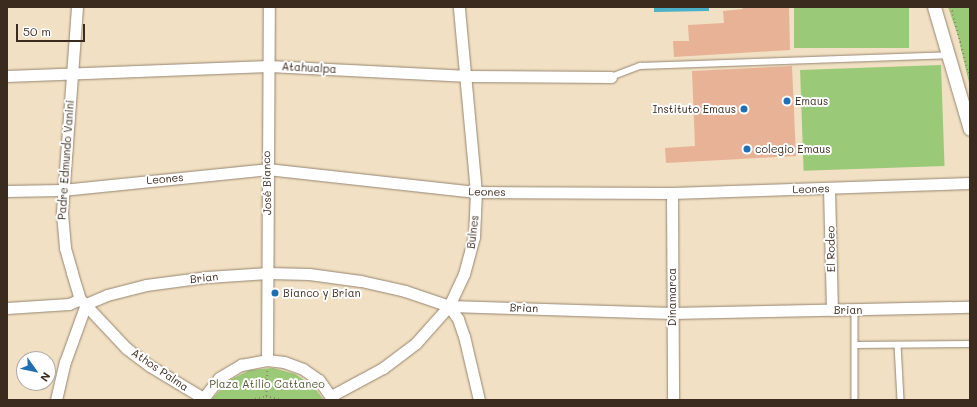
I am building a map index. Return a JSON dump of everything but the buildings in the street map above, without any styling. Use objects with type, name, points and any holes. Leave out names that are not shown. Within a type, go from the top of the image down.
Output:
[{"type":"street","name":"Padre Edmundo Vanini","points":[[77,7],[62,190],[62,233],[83,302]]},
{"type":"street","name":"José Bianco","points":[[267,360],[269,7]]},
{"type":"street","name":"Bulnes","points":[[332,398],[400,356],[416,343],[449,306],[470,255],[476,215],[476,192],[464,76],[459,7]]},
{"type":"street","points":[[934,7],[970,129]]},
{"type":"street","name":"Atahualpa","points":[[7,76],[269,66],[464,76],[612,76]]},
{"type":"street","name":"Leones","points":[[7,191],[62,190],[267,169],[476,192],[672,193],[970,183]]},
{"type":"street","name":"El Rodeo","points":[[829,188],[832,310]]},
{"type":"street","name":"Dinamarca","points":[[672,193],[673,400]]},
{"type":"street","name":"Brian","points":[[7,308],[83,302],[146,285],[207,277],[268,273],[309,274],[361,281],[405,291],[449,306],[672,313],[970,308]]},
{"type":"street","points":[[56,400],[64,362],[83,302]]},
{"type":"street","name":"Athos Palma","points":[[83,302],[137,357],[203,399]]},
{"type":"street","points":[[449,306],[458,319],[466,341],[479,400]]},
{"type":"street","points":[[203,399],[220,378],[235,368],[267,360],[284,362],[303,369],[319,380],[332,398]]},
{"type":"lane","points":[[612,76],[640,66],[948,55]]},
{"type":"lane","points":[[855,310],[855,400]]},
{"type":"lane","points":[[855,345],[970,344]]},
{"type":"lane","points":[[898,345],[901,400]]},
{"type":"path","points":[[951,7],[970,78]]},
{"type":"path","points":[[266,400],[267,360]]},
{"type":"path","points":[[251,400],[266,396],[282,400]]},
{"type":"green space","points":[[794,7],[909,7],[909,48],[794,48]]},
{"type":"green space","points":[[948,7],[970,7],[970,87],[958,36]]},
{"type":"green space","points":[[941,65],[945,166],[804,171],[800,70]]},
{"type":"green space","name":"Plaza Atilio Cattaneo","points":[[273,368],[295,374],[313,386],[324,400],[211,400],[230,380],[250,370]]},
{"type":"water","points":[[654,7],[709,7],[709,11],[654,12]]},
{"type":"place","name":"Emaus","points":[[787,101]]},
{"type":"place","name":"Instituto Emaus","points":[[744,109]]},
{"type":"place","name":"colegio Emaus","points":[[747,149]]},
{"type":"place","name":"Bianco y Brian","points":[[275,293]]}]
